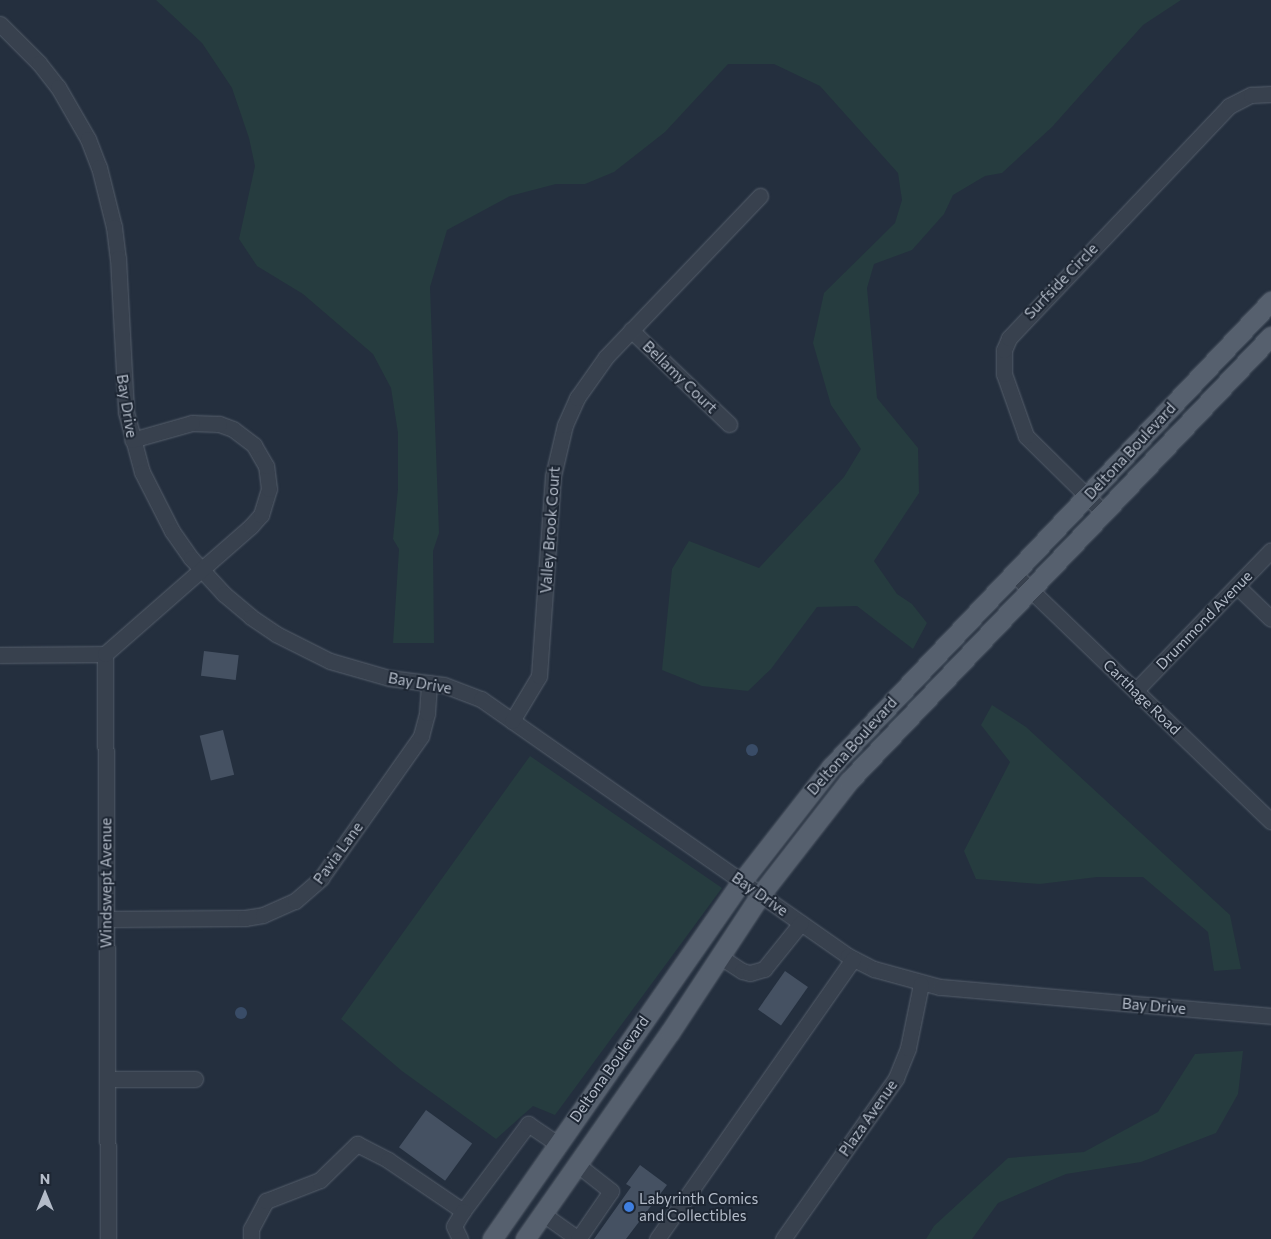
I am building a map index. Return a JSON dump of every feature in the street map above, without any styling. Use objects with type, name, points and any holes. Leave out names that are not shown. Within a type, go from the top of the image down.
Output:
[{"type":"main road","name":"Deltona Boulevard","points":[[492,1239],[558,1141],[742,881],[831,767],[1271,301]]},
{"type":"main road","name":"Deltona Boulevard","points":[[525,1239],[762,894],[849,781],[1102,512],[1270,341]]},
{"type":"main road","points":[[558,1141],[581,1160]]},
{"type":"street","name":"Bay Drive","points":[[0,24],[39,63],[58,87],[84,132],[99,167],[114,227],[122,382],[132,440],[156,502],[201,570],[251,617],[303,649],[359,671],[463,690],[512,721],[801,923],[854,958],[897,978],[920,984],[1271,1016]]},
{"type":"street","name":"Surfside Circle","points":[[1102,512],[1035,448],[1020,424],[1004,374],[1004,350],[1009,338],[1229,106],[1250,95],[1271,94]]},
{"type":"street","name":"Valley Brook Court","points":[[512,721],[539,676],[552,476],[560,441],[577,398],[591,376],[631,330],[760,196]]},
{"type":"street","points":[[1250,324],[1270,341]]},
{"type":"street","name":"Bellamy Court","points":[[631,330],[729,424]]},
{"type":"street","points":[[0,654],[105,654],[201,570],[261,514],[270,489],[266,466],[261,454],[244,436],[212,423],[192,423],[132,440]]},
{"type":"street","name":"Drummond Avenue","points":[[1136,690],[1271,550]]},
{"type":"street","name":"Carthage Road","points":[[1013,573],[1271,821]]},
{"type":"street","points":[[1236,586],[1271,619]]},
{"type":"street","name":"Windswept Avenue","points":[[105,654],[108,1239]]},
{"type":"street","name":"Pavia Lane","points":[[106,919],[245,918],[271,912],[295,901],[321,878],[421,736],[427,713],[429,683]]},
{"type":"street","points":[[719,956],[742,971],[750,973],[764,969],[801,923]]},
{"type":"street","points":[[657,1239],[854,958]]},
{"type":"street","name":"Plaza Avenue","points":[[784,1239],[896,1078],[908,1048],[920,984]]},
{"type":"street","points":[[107,1079],[195,1079]]},
{"type":"street","points":[[460,1239],[454,1226],[463,1211],[528,1124],[558,1141]]},
{"type":"street","points":[[251,1239],[251,1229],[266,1201],[320,1180],[357,1144],[388,1160],[463,1211]]},
{"type":"street","points":[[543,1214],[578,1239],[611,1191],[581,1160]]},
{"type":"green space","points":[[156,0],[1181,0],[1143,25],[1052,127],[1002,173],[985,176],[953,195],[944,214],[912,250],[874,264],[867,288],[877,398],[918,448],[919,493],[874,561],[897,594],[912,604],[927,623],[913,649],[857,606],[817,607],[771,669],[748,691],[702,686],[662,670],[672,569],[689,541],[759,568],[844,477],[861,449],[831,405],[813,343],[824,293],[895,223],[902,200],[898,173],[820,86],[774,64],[728,64],[665,132],[614,172],[585,184],[556,184],[510,196],[447,230],[430,287],[439,533],[433,551],[434,643],[393,643],[399,549],[393,539],[398,489],[398,433],[391,388],[373,354],[303,294],[257,266],[239,239],[255,166],[249,138],[232,88],[202,43]]},
{"type":"green space","points":[[992,705],[1026,727],[1230,915],[1241,969],[1214,971],[1208,932],[1143,877],[1097,877],[1040,884],[976,879],[964,851],[1010,762],[981,725]]},
{"type":"green space","points":[[530,756],[722,888],[555,1115],[533,1106],[496,1139],[402,1071],[341,1019]]},
{"type":"green space","points":[[1243,1051],[1238,1094],[1216,1133],[1141,1162],[1066,1174],[998,1203],[972,1239],[926,1239],[934,1226],[1008,1158],[1084,1152],[1158,1112],[1195,1054]]},
{"type":"water","points":[[754,744],[757,745],[757,755],[750,756],[747,755],[746,748],[747,745]]},
{"type":"water","points":[[243,1007],[246,1008],[246,1018],[239,1019],[236,1018],[235,1011],[236,1008]]},
{"type":"building","points":[[204,651],[239,655],[236,680],[201,676]]},
{"type":"building","points":[[223,730],[234,775],[211,780],[200,736]]},
{"type":"building","points":[[785,971],[808,987],[781,1026],[758,1010]]},
{"type":"building","points":[[426,1110],[472,1144],[445,1181],[399,1147]]},
{"type":"building","points":[[640,1165],[667,1185],[626,1239],[594,1239],[631,1187],[626,1184]]},
{"type":"place","name":"Labyrinth Comics and Collectibles","points":[[629,1207]]}]
